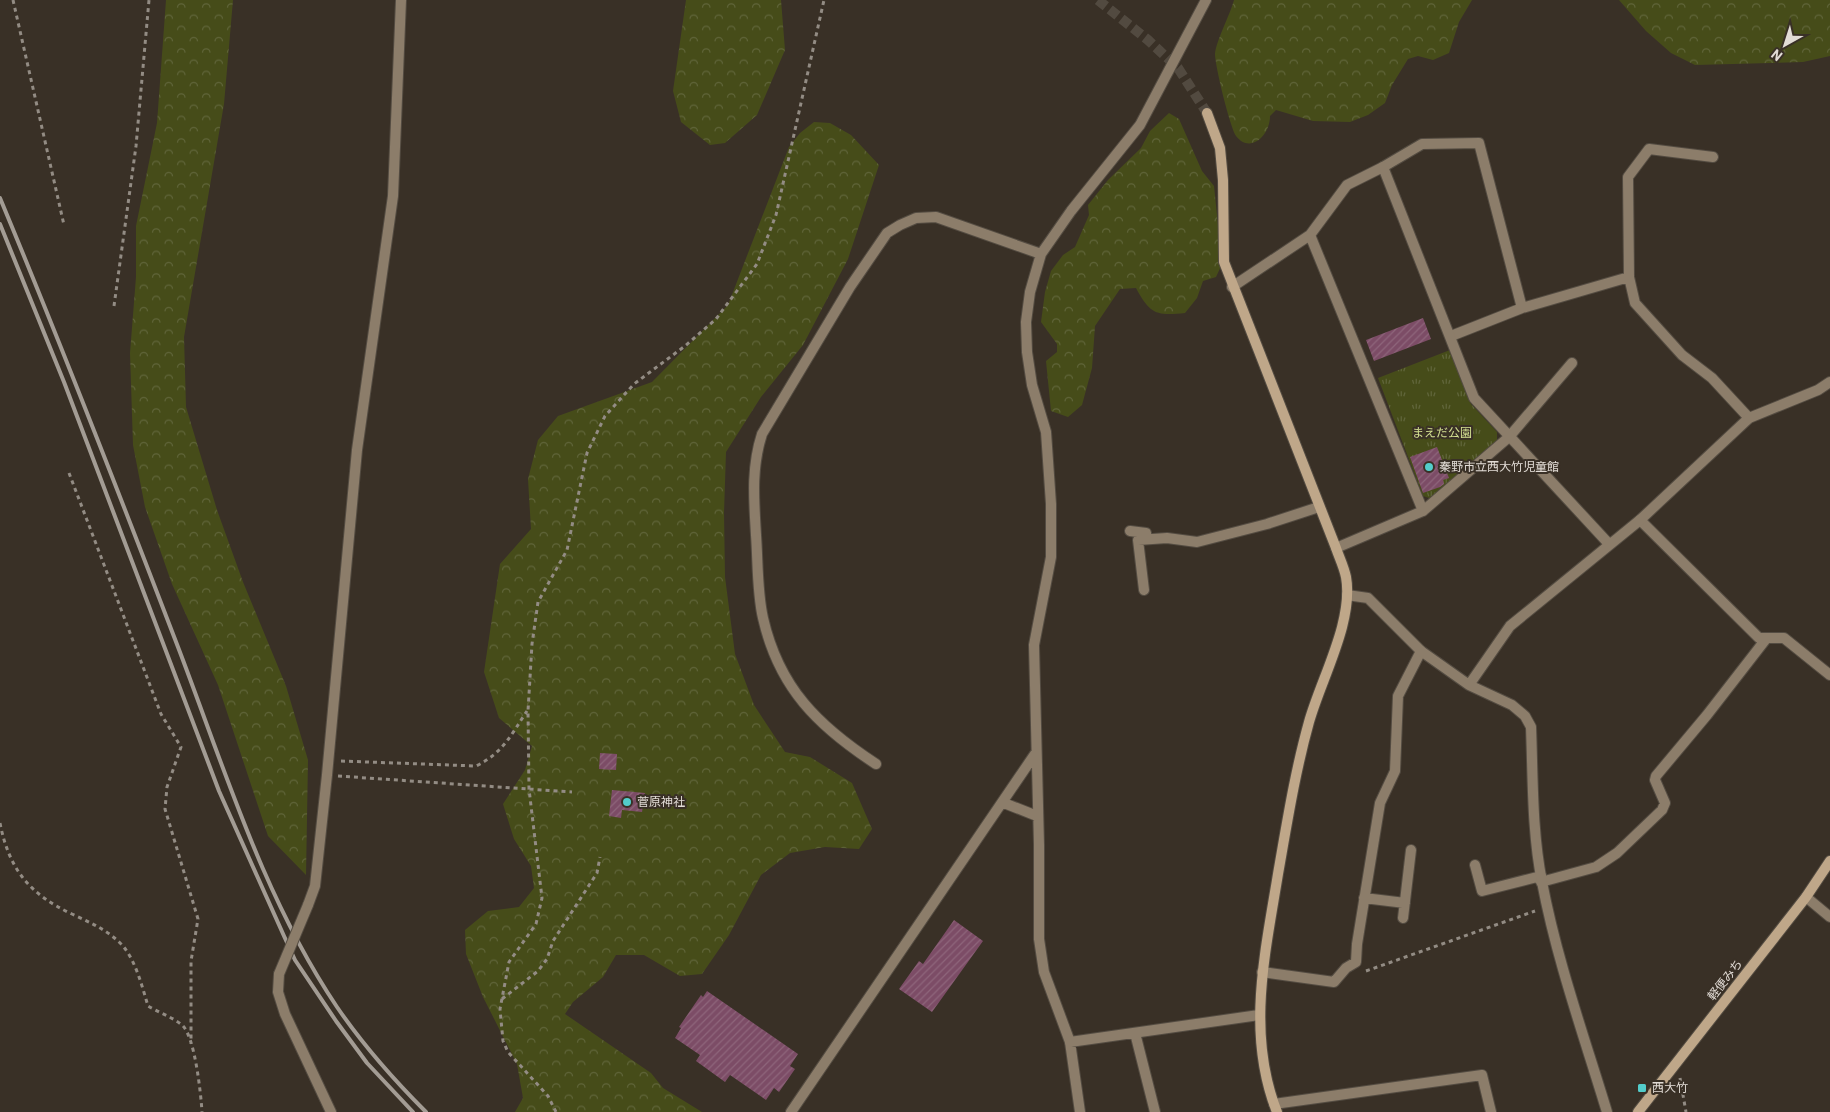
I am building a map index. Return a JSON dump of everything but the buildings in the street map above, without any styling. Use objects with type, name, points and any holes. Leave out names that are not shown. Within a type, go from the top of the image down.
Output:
[{"type":"street","points":[[331,1112],[285,1014],[278,992],[279,974],[308,906],[314,886],[327,775],[357,450],[393,196],[401,0]]},
{"type":"street","points":[[1080,1112],[1070,1042],[1044,972],[1039,939],[1034,645],[1051,557],[1051,504],[1046,432],[1032,384],[1027,352],[1026,322],[1030,292],[1041,254],[1071,211],[1140,124],[1206,0]]},
{"type":"street","points":[[1207,113],[1220,148],[1224,210],[1222,246],[1224,262],[1232,287],[1346,576],[1347,595],[1342,626],[1310,720],[1295,774],[1262,972],[1259,1015],[1261,1057],[1276,1108],[1482,1075],[1491,1112]]},
{"type":"street","points":[[1232,287],[1310,235],[1347,185],[1422,144],[1479,143],[1522,308]]},
{"type":"street","points":[[1713,156],[1649,149],[1628,177],[1629,276],[1635,303],[1682,355],[1712,378],[1749,418]]},
{"type":"street","points":[[1383,167],[1474,398],[1609,544]]},
{"type":"street","points":[[876,764],[816,719],[797,695],[781,668],[767,632],[760,592],[753,472],[759,442],[762,434],[846,296],[887,233],[916,218],[936,217],[1041,254]]},
{"type":"street","points":[[1310,235],[1423,511]]},
{"type":"street","points":[[1451,336],[1522,308],[1629,276]]},
{"type":"street","points":[[1336,548],[1423,511],[1509,437],[1572,363]]},
{"type":"street","points":[[1469,685],[1510,626],[1640,520],[1749,418],[1818,390],[1830,382]]},
{"type":"street","points":[[1144,590],[1138,540],[1167,538],[1197,542],[1267,524],[1319,507]]},
{"type":"street","points":[[1640,520],[1759,638],[1784,638],[1830,675]]},
{"type":"street","points":[[1130,531],[1146,533],[1147,539]]},
{"type":"street","points":[[1347,595],[1368,598],[1421,651],[1469,685],[1512,705],[1525,716],[1531,728],[1535,827],[1541,879],[1556,948],[1607,1112]]},
{"type":"street","points":[[1475,865],[1482,892],[1596,867],[1617,853],[1662,810],[1665,803],[1654,780],[1656,776],[1708,715],[1766,639]]},
{"type":"street","points":[[1262,972],[1334,982],[1346,968],[1356,962],[1364,898],[1380,803],[1395,771],[1398,696],[1421,651]]},
{"type":"street","points":[[791,1112],[1004,803],[1035,754]]},
{"type":"street","points":[[1004,803],[1037,816]]},
{"type":"street","points":[[1403,918],[1411,850]]},
{"type":"street","name":"軽便みち","points":[[1638,1112],[1806,897],[1830,861]]},
{"type":"street","points":[[1806,897],[1830,917]]},
{"type":"street","points":[[1364,898],[1405,903]]},
{"type":"street","points":[[1070,1042],[1259,1015]]},
{"type":"street","points":[[1135,1033],[1155,1112]]},
{"type":"path","points":[[13,0],[64,225]]},
{"type":"path","points":[[114,306],[136,146],[149,0]]},
{"type":"path","points":[[556,1112],[548,1096],[508,1052],[503,1041],[501,1025],[501,1000],[509,962],[536,924],[542,898],[529,789],[528,711],[532,644],[538,602],[567,550],[587,452],[605,416],[618,400],[716,319],[757,264],[776,215],[824,0]]},
{"type":"path","points":[[69,473],[161,714],[180,746],[167,786],[165,809],[198,919],[191,961],[191,1044]]},
{"type":"path","points":[[328,761],[476,766],[492,758],[505,745],[528,711]]},
{"type":"path","points":[[327,775],[572,792]]},
{"type":"path","points":[[0,823],[3,839],[14,869],[28,886],[59,908],[105,930],[124,948],[140,979],[148,1006],[184,1026],[191,1044],[201,1086],[202,1112]]},
{"type":"path","points":[[501,1000],[527,980],[547,959],[553,941],[597,873],[600,857]]},
{"type":"path","points":[[1363,972],[1547,907]]},
{"type":"path","points":[[1677,1062],[1686,1112]]},
{"type":"green space","points":[[166,0],[233,0],[224,104],[184,337],[186,407],[217,510],[243,582],[286,686],[308,760],[306,875],[268,836],[218,685],[172,584],[145,507],[133,445],[130,353],[136,277],[136,226],[157,123]]},
{"type":"green space","points":[[686,0],[781,0],[785,50],[757,115],[725,143],[710,145],[681,122],[673,91]]},
{"type":"green space","points":[[1234,0],[1472,0],[1459,22],[1449,53],[1433,60],[1418,56],[1408,59],[1392,85],[1385,103],[1368,115],[1350,122],[1313,121],[1276,110],[1270,116],[1267,130],[1263,136],[1253,143],[1247,143],[1241,141],[1233,130],[1217,71],[1215,54]]},
{"type":"green space","points":[[1619,0],[1830,0],[1830,56],[1803,62],[1695,65],[1671,53],[1646,31]]},
{"type":"green space","points":[[1169,113],[1179,119],[1202,171],[1214,186],[1222,264],[1216,277],[1203,281],[1197,298],[1185,313],[1160,313],[1145,303],[1136,288],[1120,289],[1095,326],[1092,368],[1082,405],[1068,417],[1051,411],[1046,361],[1057,352],[1057,344],[1041,322],[1045,292],[1051,271],[1063,255],[1075,247],[1089,215],[1088,205],[1108,180],[1141,148],[1150,131]]},
{"type":"green space","points":[[814,122],[830,123],[851,135],[879,165],[848,259],[803,345],[761,397],[726,452],[724,513],[725,577],[735,654],[754,705],[785,752],[810,757],[852,783],[872,829],[859,849],[825,847],[790,853],[761,875],[729,935],[702,974],[680,976],[644,955],[616,955],[603,977],[573,1002],[565,1014],[651,1073],[663,1088],[702,1112],[515,1112],[523,1098],[517,1064],[483,997],[466,954],[465,930],[488,911],[519,907],[534,888],[531,866],[514,839],[503,804],[525,770],[532,746],[499,718],[484,672],[500,564],[531,529],[528,479],[538,440],[558,416],[652,382],[728,305],[789,147],[800,133]]},
{"type":"green space","name":"まえだ公園","points":[[1450,350],[1471,404],[1497,432],[1497,440],[1432,499],[1423,496],[1378,378]]},
{"type":"tunnel","points":[[1098,0],[1148,40],[1178,68],[1207,113]]},
{"type":"railway","points":[[0,198],[173,634],[226,778],[286,919],[310,964],[357,1035],[426,1112]]},
{"type":"railway","points":[[0,224],[64,382],[219,791],[295,960],[367,1063],[413,1112]]},
{"type":"place","name":"秦野市立西大竹児童館","points":[[1429,467]]},
{"type":"place","name":"菅原神社","points":[[627,802]]},
{"type":"place","name":"西大竹","points":[[1642,1088]]}]
